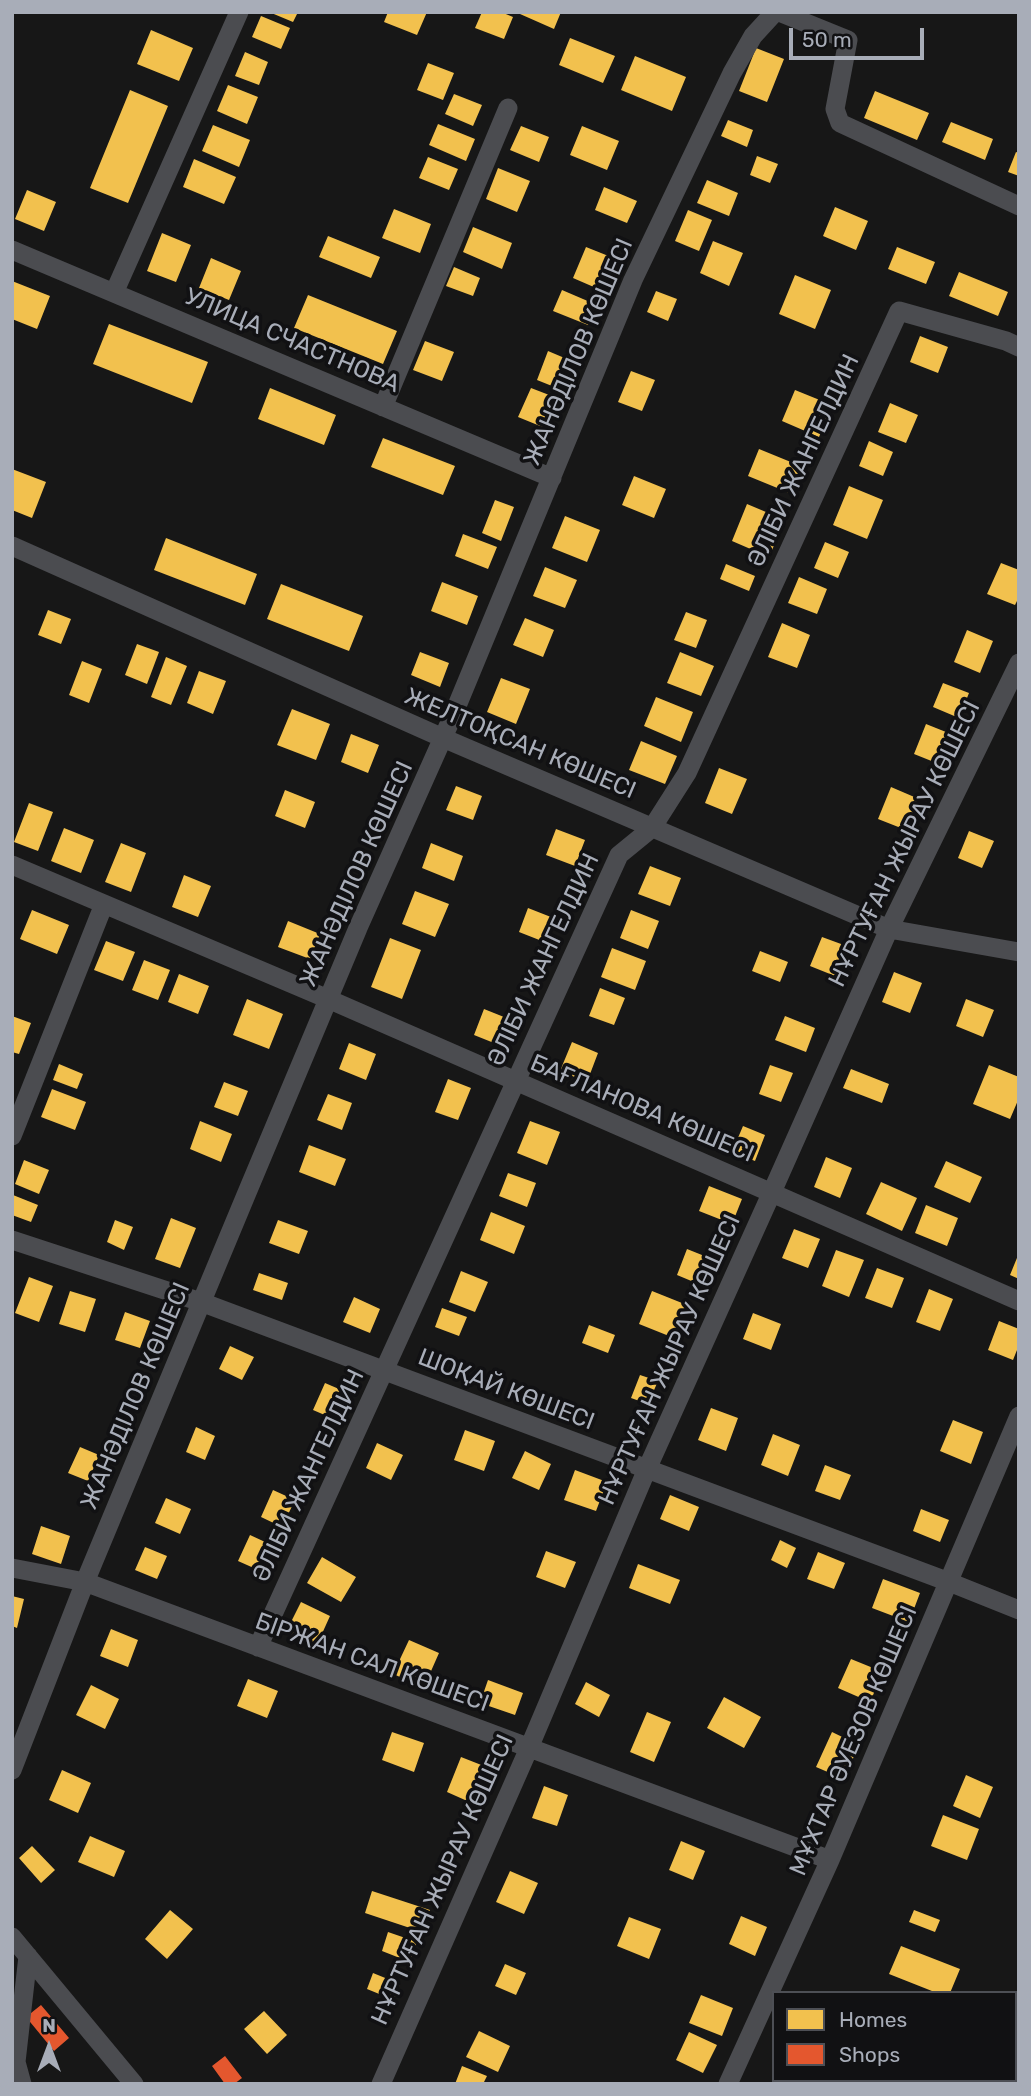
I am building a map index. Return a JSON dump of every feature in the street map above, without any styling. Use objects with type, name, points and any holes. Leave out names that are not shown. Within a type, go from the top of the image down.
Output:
[{"type":"street","points":[[114,293],[239,12]]},
{"type":"street","points":[[777,12],[848,40],[835,109],[840,123],[1019,206]]},
{"type":"street","name":"ЖАНӘДІЛОВ КӨШЕСІ","points":[[12,1770],[85,1582],[201,1301],[328,999],[443,738],[633,280],[732,73],[754,36],[777,12]]},
{"type":"street","points":[[383,407],[508,108]]},
{"type":"street","name":"УЛИЦА СЧАСТНОВА","points":[[12,250],[552,478]]},
{"type":"street","name":"ӘЛІБИ ЖАНГЕЛДИН","points":[[258,1647],[619,855],[652,828],[687,773],[899,312],[1019,346]]},
{"type":"street","name":"ЖЕЛТОҚСАН КӨШЕСІ","points":[[12,546],[443,738],[889,929],[1019,952]]},
{"type":"street","name":"НҰРТУҒАН ЖЫРАУ КӨШЕСІ","points":[[381,2084],[529,1748],[647,1469],[889,929],[1019,663]]},
{"type":"street","name":"БАҒЛАНОВА КӨШЕСІ","points":[[12,865],[328,999],[1019,1301]]},
{"type":"street","points":[[12,1136],[104,904]]},
{"type":"street","name":"ШОҚАЙ КӨШЕСІ","points":[[12,1240],[201,1301],[1019,1610]]},
{"type":"street","name":"МҰХТАР ӘУЕЗОВ КӨШЕСІ","points":[[728,2084],[830,1860],[1019,1416]]},
{"type":"street","name":"БІРЖАН САЛ КӨШЕСІ","points":[[12,1568],[85,1582],[830,1860]]},
{"type":"street","points":[[12,1937],[134,2084]]},
{"type":"street","points":[[22,2084],[16,2062],[28,1956]]},
{"type":"building: Homes","points":[[269,12],[298,12],[293,22]]},
{"type":"building: Homes","points":[[388,12],[427,12],[417,35],[384,22]]},
{"type":"building: Homes","points":[[482,12],[501,12],[513,17],[504,39],[475,28]]},
{"type":"building: Homes","points":[[520,12],[561,12],[554,29]]},
{"type":"building: Homes","points":[[261,16],[290,28],[281,49],[252,37]]},
{"type":"building: Homes","points":[[151,30],[193,48],[179,81],[137,64]]},
{"type":"building: Homes","points":[[570,38],[615,56],[603,83],[559,65]]},
{"type":"building: Homes","points":[[756,48],[784,59],[767,102],[739,91]]},
{"type":"building: Homes","points":[[245,52],[268,62],[259,85],[235,76]]},
{"type":"building: Homes","points":[[635,56],[686,77],[672,111],[621,90]]},
{"type":"building: Homes","points":[[428,63],[454,73],[443,100],[417,90]]},
{"type":"building: Homes","points":[[228,85],[258,97],[247,124],[217,111]]},
{"type":"building: Homes","points":[[130,90],[168,106],[128,203],[90,188]]},
{"type":"building: Homes","points":[[875,91],[929,113],[917,140],[864,118]]},
{"type":"building: Homes","points":[[454,94],[482,105],[473,126],[445,114]]},
{"type":"building: Homes","points":[[728,120],[753,130],[747,147],[721,136]]},
{"type":"building: Homes","points":[[951,122],[993,139],[985,160],[942,142]]},
{"type":"building: Homes","points":[[438,124],[475,139],[466,161],[429,145]]},
{"type":"building: Homes","points":[[213,125],[250,140],[239,167],[202,151]]},
{"type":"building: Homes","points":[[521,126],[549,137],[539,162],[510,150]]},
{"type":"building: Homes","points":[[582,126],[619,141],[607,170],[570,155]]},
{"type":"building: Homes","points":[[1016,152],[1019,153],[1019,176],[1008,172]]},
{"type":"building: Homes","points":[[757,156],[778,164],[770,183],[750,175]]},
{"type":"building: Homes","points":[[428,157],[458,169],[449,190],[419,178]]},
{"type":"building: Homes","points":[[194,159],[236,177],[224,204],[183,187]]},
{"type":"building: Homes","points":[[498,168],[530,181],[517,212],[486,199]]},
{"type":"building: Homes","points":[[707,180],[738,193],[729,216],[697,203]]},
{"type":"building: Homes","points":[[604,187],[637,201],[627,223],[595,210]]},
{"type":"building: Homes","points":[[27,190],[56,202],[44,231],[15,219]]},
{"type":"building: Homes","points":[[835,207],[868,221],[856,250],[823,236]]},
{"type":"building: Homes","points":[[394,209],[431,224],[420,253],[382,238]]},
{"type":"building: Homes","points":[[688,210],[712,220],[699,251],[675,241]]},
{"type":"building: Homes","points":[[473,227],[512,243],[502,269],[463,252]]},
{"type":"building: Homes","points":[[162,233],[191,245],[176,282],[147,271]]},
{"type":"building: Homes","points":[[328,236],[380,257],[371,278],[319,257]]},
{"type":"building: Homes","points":[[713,241],[743,253],[729,286],[700,273]]},
{"type":"building: Homes","points":[[586,247],[616,259],[603,291],[573,278]]},
{"type":"building: Homes","points":[[897,247],[935,262],[926,284],[888,269]]},
{"type":"building: Homes","points":[[211,258],[241,271],[229,300],[199,288]]},
{"type":"building: Homes","points":[[454,267],[480,278],[473,296],[446,286]]},
{"type":"building: Homes","points":[[959,272],[1008,292],[998,316],[949,296]]},
{"type":"building: Homes","points":[[795,275],[831,290],[815,329],[779,314]]},
{"type":"building: Homes","points":[[12,281],[50,296],[37,329],[12,319]]},
{"type":"building: Homes","points":[[562,290],[597,305],[588,325],[553,311]]},
{"type":"building: Homes","points":[[656,291],[677,299],[668,321],[647,312]]},
{"type":"building: Homes","points":[[308,295],[397,331],[383,364],[294,328]]},
{"type":"building: Homes","points":[[109,324],[208,362],[192,403],[93,364]]},
{"type":"building: Homes","points":[[920,336],[948,347],[938,373],[910,362]]},
{"type":"building: Homes","points":[[425,341],[454,352],[442,381],[413,370]]},
{"type":"building: Homes","points":[[548,351],[574,362],[562,390],[537,380]]},
{"type":"building: Homes","points":[[631,371],[655,380],[642,411],[618,402]]},
{"type":"building: Homes","points":[[270,388],[336,415],[324,445],[258,419]]},
{"type":"building: Homes","points":[[531,388],[557,398],[545,428],[518,417]]},
{"type":"building: Homes","points":[[795,390],[832,405],[819,437],[782,421]]},
{"type":"building: Homes","points":[[890,403],[918,415],[906,443],[878,432]]},
{"type":"building: Homes","points":[[383,438],[455,466],[443,495],[371,467]]},
{"type":"building: Homes","points":[[869,441],[893,452],[883,476],[859,466]]},
{"type":"building: Homes","points":[[759,449],[803,467],[792,494],[748,476]]},
{"type":"building: Homes","points":[[12,469],[46,482],[32,518],[12,510]]},
{"type":"building: Homes","points":[[634,476],[666,489],[654,518],[622,505]]},
{"type":"building: Homes","points":[[849,486],[883,500],[867,539],[833,525]]},
{"type":"building: Homes","points":[[495,500],[514,507],[501,541],[482,533]]},
{"type":"building: Homes","points":[[747,504],[785,520],[769,557],[732,541]]},
{"type":"building: Homes","points":[[565,516],[600,530],[587,562],[552,548]]},
{"type":"building: Homes","points":[[463,534],[497,547],[488,569],[455,556]]},
{"type":"building: Homes","points":[[166,538],[257,574],[245,605],[154,570]]},
{"type":"building: Homes","points":[[825,542],[849,552],[838,578],[814,568]]},
{"type":"building: Homes","points":[[1001,563],[1019,570],[1019,597],[1015,605],[987,594]]},
{"type":"building: Homes","points":[[726,564],[755,576],[749,591],[720,579]]},
{"type":"building: Homes","points":[[545,567],[577,580],[565,608],[533,596]]},
{"type":"building: Homes","points":[[799,577],[827,589],[817,614],[788,603]]},
{"type":"building: Homes","points":[[442,582],[478,596],[467,625],[431,611]]},
{"type":"building: Homes","points":[[281,584],[363,616],[349,651],[267,619]]},
{"type":"building: Homes","points":[[48,610],[71,619],[61,644],[38,635]]},
{"type":"building: Homes","points":[[686,612],[707,620],[696,648],[674,640]]},
{"type":"building: Homes","points":[[525,618],[554,630],[543,657],[513,645]]},
{"type":"building: Homes","points":[[782,623],[810,635],[797,668],[768,657]]},
{"type":"building: Homes","points":[[967,630],[993,641],[980,673],[954,662]]},
{"type":"building: Homes","points":[[137,644],[159,652],[147,684],[125,675]]},
{"type":"building: Homes","points":[[420,652],[449,663],[440,687],[411,675]]},
{"type":"building: Homes","points":[[680,652],[714,666],[701,696],[667,683]]},
{"type":"building: Homes","points":[[166,657],[187,666],[171,705],[151,697]]},
{"type":"building: Homes","points":[[82,661],[102,669],[89,703],[69,695]]},
{"type":"building: Homes","points":[[199,671],[226,681],[213,714],[187,703]]},
{"type":"building: Homes","points":[[501,678],[530,689],[516,724],[487,712]]},
{"type":"building: Homes","points":[[943,683],[969,693],[959,718],[933,707]]},
{"type":"building: Homes","points":[[656,697],[693,712],[681,742],[644,726]]},
{"type":"building: Homes","points":[[292,709],[330,724],[316,760],[277,745]]},
{"type":"building: Homes","points":[[926,724],[951,734],[939,764],[914,754]]},
{"type":"building: Homes","points":[[351,734],[379,745],[368,773],[341,762]]},
{"type":"building: Homes","points":[[641,741],[677,756],[665,784],[629,770]]},
{"type":"building: Homes","points":[[719,768],[747,779],[732,814],[705,803]]},
{"type":"building: Homes","points":[[456,786],[482,796],[473,820],[446,810]]},
{"type":"building: Homes","points":[[891,787],[919,799],[906,830],[878,819]]},
{"type":"building: Homes","points":[[285,790],[315,802],[305,828],[275,816]]},
{"type":"building: Homes","points":[[29,803],[53,812],[38,851],[14,842]]},
{"type":"building: Homes","points":[[64,828],[94,840],[81,873],[51,861]]},
{"type":"building: Homes","points":[[556,829],[585,840],[575,866],[546,855]]},
{"type":"building: Homes","points":[[969,831],[994,841],[982,868],[958,858]]},
{"type":"building: Homes","points":[[121,843],[146,853],[131,892],[105,882]]},
{"type":"building: Homes","points":[[431,843],[463,856],[454,881],[422,868]]},
{"type":"building: Homes","points":[[650,866],[681,878],[670,906],[638,894]]},
{"type":"building: Homes","points":[[184,875],[211,886],[198,917],[172,907]]},
{"type":"building: Homes","points":[[415,891],[449,904],[435,937],[402,924]]},
{"type":"building: Homes","points":[[528,908],[556,919],[547,943],[519,932]]},
{"type":"building: Homes","points":[[32,910],[69,925],[57,954],[20,939]]},
{"type":"building: Homes","points":[[631,910],[659,921],[648,949],[620,938]]},
{"type":"building: Homes","points":[[288,921],[320,934],[310,959],[278,947]]},
{"type":"building: Homes","points":[[822,937],[852,948],[840,978],[810,966]]},
{"type":"building: Homes","points":[[390,938],[421,950],[402,999],[371,987]]},
{"type":"building: Homes","points":[[106,941],[135,952],[123,981],[94,970]]},
{"type":"building: Homes","points":[[612,948],[646,961],[635,990],[601,977]]},
{"type":"building: Homes","points":[[760,951],[788,962],[780,982],[752,971]]},
{"type":"building: Homes","points":[[144,960],[170,970],[158,1000],[132,990]]},
{"type":"building: Homes","points":[[894,972],[922,983],[910,1013],[882,1002]]},
{"type":"building: Homes","points":[[179,974],[209,986],[198,1014],[168,1002]]},
{"type":"building: Homes","points":[[600,988],[625,998],[614,1025],[589,1016]]},
{"type":"building: Homes","points":[[247,999],[283,1014],[269,1049],[233,1035]]},
{"type":"building: Homes","points":[[966,999],[994,1010],[983,1037],[956,1026]]},
{"type":"building: Homes","points":[[484,1009],[509,1019],[499,1045],[474,1035]]},
{"type":"building: Homes","points":[[12,1016],[31,1023],[19,1054],[12,1052]]},
{"type":"building: Homes","points":[[785,1016],[815,1028],[806,1052],[775,1040]]},
{"type":"building: Homes","points":[[572,1042],[598,1053],[587,1082],[560,1071]]},
{"type":"building: Homes","points":[[349,1043],[376,1054],[366,1080],[339,1069]]},
{"type":"building: Homes","points":[[59,1064],[83,1074],[77,1089],[53,1080]]},
{"type":"building: Homes","points":[[770,1065],[793,1073],[781,1102],[759,1094]]},
{"type":"building: Homes","points":[[989,1065],[1019,1077],[1019,1098],[1010,1119],[973,1104]]},
{"type":"building: Homes","points":[[851,1069],[889,1084],[882,1103],[843,1088]]},
{"type":"building: Homes","points":[[448,1079],[471,1088],[458,1120],[435,1112]]},
{"type":"building: Homes","points":[[224,1082],[248,1091],[238,1116],[214,1107]]},
{"type":"building: Homes","points":[[52,1089],[86,1102],[75,1130],[41,1117]]},
{"type":"building: Homes","points":[[328,1094],[352,1103],[342,1130],[317,1120]]},
{"type":"building: Homes","points":[[200,1121],[232,1134],[221,1162],[190,1149]]},
{"type":"building: Homes","points":[[530,1121],[560,1132],[547,1165],[517,1153]]},
{"type":"building: Homes","points":[[743,1126],[765,1135],[755,1161],[732,1152]]},
{"type":"building: Homes","points":[[309,1145],[346,1159],[335,1186],[299,1172]]},
{"type":"building: Homes","points":[[826,1157],[852,1168],[840,1198],[814,1187]]},
{"type":"building: Homes","points":[[24,1160],[49,1170],[39,1194],[15,1184]]},
{"type":"building: Homes","points":[[946,1161],[982,1177],[970,1203],[934,1187]]},
{"type":"building: Homes","points":[[508,1173],[536,1183],[527,1207],[499,1196]]},
{"type":"building: Homes","points":[[881,1182],[917,1198],[902,1231],[866,1214]]},
{"type":"building: Homes","points":[[709,1186],[742,1199],[732,1224],[699,1211]]},
{"type":"building: Homes","points":[[13,1195],[38,1205],[31,1222],[12,1215]]},
{"type":"building: Homes","points":[[926,1205],[958,1218],[947,1246],[915,1233]]},
{"type":"building: Homes","points":[[491,1212],[525,1226],[514,1254],[480,1240]]},
{"type":"building: Homes","points":[[171,1218],[196,1228],[180,1268],[155,1259]]},
{"type":"building: Homes","points":[[115,1220],[133,1227],[124,1250],[107,1242]]},
{"type":"building: Homes","points":[[278,1220],[308,1231],[299,1254],[269,1243]]},
{"type":"building: Homes","points":[[794,1229],[820,1239],[808,1268],[782,1258]]},
{"type":"building: Homes","points":[[687,1249],[712,1259],[701,1285],[677,1275]]},
{"type":"building: Homes","points":[[836,1250],[864,1260],[849,1297],[822,1286]]},
{"type":"building: Homes","points":[[1019,1253],[1019,1279],[1010,1275]]},
{"type":"building: Homes","points":[[877,1268],[904,1278],[892,1308],[865,1298]]},
{"type":"building: Homes","points":[[461,1271],[488,1282],[475,1312],[449,1302]]},
{"type":"building: Homes","points":[[259,1273],[288,1283],[282,1300],[253,1290]]},
{"type":"building: Homes","points":[[29,1277],[53,1286],[39,1322],[15,1313]]},
{"type":"building: Homes","points":[[929,1289],[953,1299],[940,1331],[916,1322]]},
{"type":"building: Homes","points":[[70,1291],[96,1299],[85,1332],[59,1324]]},
{"type":"building: Homes","points":[[652,1291],[687,1305],[674,1338],[639,1324]]},
{"type":"building: Homes","points":[[354,1297],[380,1309],[370,1333],[343,1322]]},
{"type":"building: Homes","points":[[442,1308],[467,1317],[459,1336],[435,1327]]},
{"type":"building: Homes","points":[[125,1312],[150,1321],[140,1348],[115,1340]]},
{"type":"building: Homes","points":[[753,1313],[781,1324],[771,1350],[743,1339]]},
{"type":"building: Homes","points":[[999,1321],[1019,1329],[1019,1345],[1013,1360],[988,1350]]},
{"type":"building: Homes","points":[[589,1325],[615,1335],[608,1353],[582,1343]]},
{"type":"building: Homes","points":[[230,1346],[254,1357],[242,1380],[219,1369]]},
{"type":"building: Homes","points":[[640,1375],[658,1381],[648,1404],[631,1398]]},
{"type":"building: Homes","points":[[325,1383],[346,1392],[334,1419],[313,1410]]},
{"type":"building: Homes","points":[[711,1408],[738,1418],[726,1451],[698,1440]]},
{"type":"building: Homes","points":[[953,1420],[983,1432],[971,1464],[940,1451]]},
{"type":"building: Homes","points":[[196,1427],[215,1436],[205,1460],[186,1452]]},
{"type":"building: Homes","points":[[465,1430],[495,1441],[484,1471],[454,1460]]},
{"type":"building: Homes","points":[[773,1434],[800,1445],[788,1476],[761,1465]]},
{"type":"building: Homes","points":[[377,1443],[403,1455],[391,1480],[366,1468]]},
{"type":"building: Homes","points":[[80,1447],[99,1455],[88,1481],[68,1473]]},
{"type":"building: Homes","points":[[525,1451],[551,1464],[539,1490],[512,1478]]},
{"type":"building: Homes","points":[[825,1465],[851,1475],[840,1500],[815,1491]]},
{"type":"building: Homes","points":[[575,1470],[607,1482],[596,1511],[564,1500]]},
{"type":"building: Homes","points":[[273,1490],[295,1500],[282,1527],[261,1517]]},
{"type":"building: Homes","points":[[670,1495],[699,1507],[689,1531],[660,1519]]},
{"type":"building: Homes","points":[[166,1498],[191,1509],[180,1534],[155,1523]]},
{"type":"building: Homes","points":[[921,1509],[949,1520],[940,1542],[913,1531]]},
{"type":"building: Homes","points":[[41,1526],[70,1536],[61,1564],[32,1554]]},
{"type":"building: Homes","points":[[250,1535],[276,1547],[265,1573],[238,1561]]},
{"type":"building: Homes","points":[[780,1540],[796,1548],[787,1568],[771,1560]]},
{"type":"building: Homes","points":[[145,1547],[167,1556],[157,1579],[135,1570]]},
{"type":"building: Homes","points":[[546,1551],[576,1562],[565,1588],[536,1577]]},
{"type":"building: Homes","points":[[818,1552],[845,1563],[834,1589],[807,1579]]},
{"type":"building: Homes","points":[[322,1557],[356,1577],[341,1602],[307,1583]]},
{"type":"building: Homes","points":[[638,1564],[680,1580],[670,1604],[629,1588]]},
{"type":"building: Homes","points":[[883,1579],[920,1593],[909,1622],[872,1608]]},
{"type":"building: Homes","points":[[12,1596],[24,1599],[17,1628],[12,1626]]},
{"type":"building: Homes","points":[[301,1602],[330,1616],[316,1647],[286,1632]]},
{"type":"building: Homes","points":[[111,1629],[138,1640],[128,1667],[100,1656]]},
{"type":"building: Homes","points":[[409,1640],[439,1653],[424,1687],[393,1674]]},
{"type":"building: Homes","points":[[851,1659],[883,1672],[870,1702],[838,1688]]},
{"type":"building: Homes","points":[[248,1679],[278,1691],[267,1718],[237,1706]]},
{"type":"building: Homes","points":[[488,1680],[523,1693],[515,1715],[480,1703]]},
{"type":"building: Homes","points":[[586,1682],[610,1695],[599,1717],[575,1704]]},
{"type":"building: Homes","points":[[91,1685],[119,1699],[105,1729],[76,1715]]},
{"type":"building: Homes","points":[[724,1697],[761,1717],[744,1748],[707,1728]]},
{"type":"building: Homes","points":[[647,1712],[671,1722],[654,1762],[630,1752]]},
{"type":"building: Homes","points":[[392,1732],[424,1743],[414,1772],[382,1760]]},
{"type":"building: Homes","points":[[832,1732],[859,1745],[844,1779],[816,1767]]},
{"type":"building: Homes","points":[[461,1757],[489,1768],[474,1804],[447,1792]]},
{"type":"building: Homes","points":[[62,1770],[91,1783],[78,1813],[49,1800]]},
{"type":"building: Homes","points":[[966,1775],[993,1787],[980,1818],[953,1806]]},
{"type":"building: Homes","points":[[544,1786],[568,1795],[557,1826],[532,1818]]},
{"type":"building: Homes","points":[[943,1815],[979,1829],[967,1860],[931,1846]]},
{"type":"building: Homes","points":[[90,1836],[125,1851],[114,1877],[78,1862]]},
{"type":"building: Homes","points":[[681,1841],[705,1851],[693,1880],[669,1870]]},
{"type":"building: Homes","points":[[32,1846],[55,1870],[41,1883],[19,1858]]},
{"type":"building: Homes","points":[[510,1871],[538,1883],[524,1914],[496,1902]]},
{"type":"building: Homes","points":[[372,1891],[430,1910],[422,1932],[365,1913]]},
{"type":"building: Homes","points":[[170,1910],[193,1929],[167,1959],[145,1939]]},
{"type":"building: Homes","points":[[914,1910],[940,1920],[935,1932],[909,1922]]},
{"type":"building: Homes","points":[[741,1916],[767,1927],[755,1956],[729,1944]]},
{"type":"building: Homes","points":[[629,1917],[661,1929],[649,1959],[617,1946]]},
{"type":"building: Homes","points":[[388,1932],[417,1942],[410,1962],[382,1951]]},
{"type":"building: Homes","points":[[901,1946],[960,1969],[951,1991],[932,1991],[889,1974]]},
{"type":"building: Homes","points":[[505,1964],[526,1973],[516,1995],[495,1986]]},
{"type":"building: Homes","points":[[373,1973],[400,1984],[394,2000],[367,1989]]},
{"type":"building: Homes","points":[[701,1995],[733,2008],[722,2036],[689,2023]]},
{"type":"building: Homes","points":[[264,2011],[287,2035],[267,2054],[244,2029]]},
{"type":"building: Homes","points":[[479,2031],[510,2046],[498,2072],[466,2057]]},
{"type":"building: Homes","points":[[689,2032],[717,2045],[703,2073],[676,2060]]},
{"type":"building: Homes","points":[[462,2066],[487,2076],[483,2084],[455,2084]]},
{"type":"building: Shops","points":[[41,2005],[69,2038],[54,2051],[26,2017]]},
{"type":"building: Shops","points":[[225,2056],[242,2078],[234,2084],[225,2084],[212,2066]]}]
